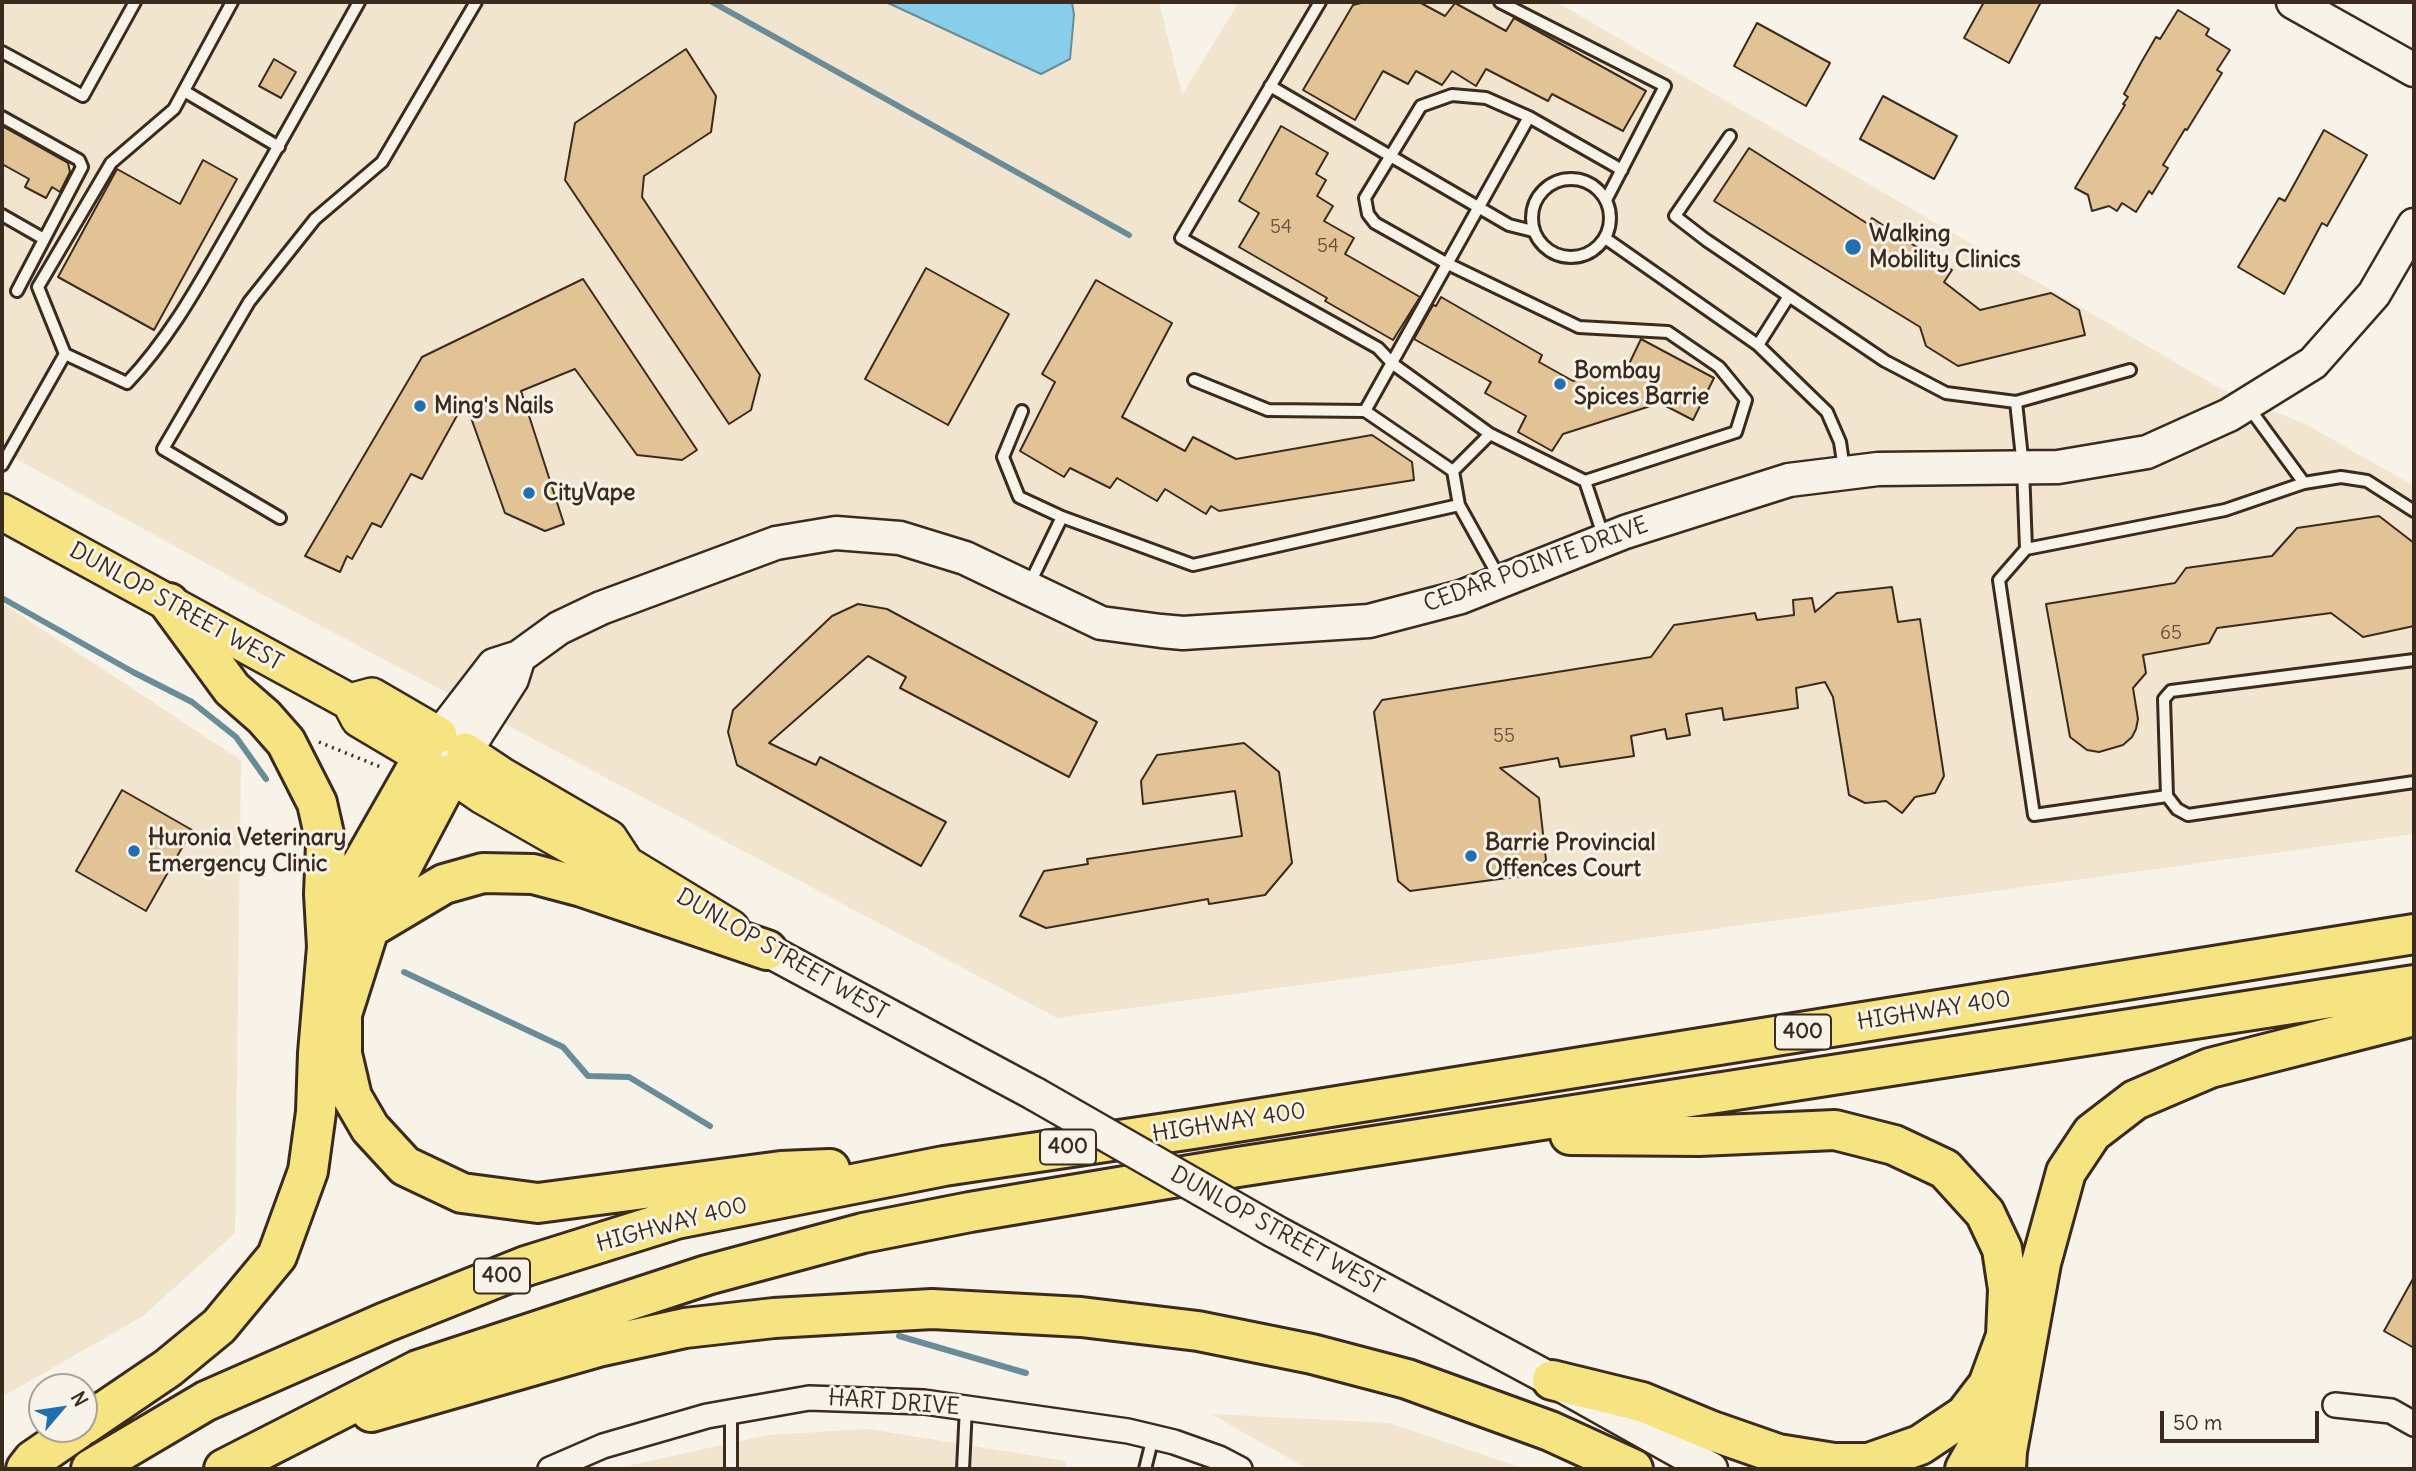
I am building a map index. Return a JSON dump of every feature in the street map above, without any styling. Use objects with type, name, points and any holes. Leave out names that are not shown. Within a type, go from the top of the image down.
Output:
[{"type":"highway","points":[[98,1416],[168,1368],[219,1326],[277,1256],[308,1171],[316,1112],[317,1053],[327,947],[324,894],[326,843],[317,803],[286,742],[264,716],[232,689],[169,603]]},
{"type":"highway","points":[[327,947],[350,886],[433,757]]},
{"type":"highway","points":[[433,757],[369,929],[342,1014],[342,1054],[352,1097],[370,1128],[405,1166],[462,1193],[538,1203],[780,1171],[944,1166]]},
{"type":"highway","points":[[369,929],[444,884],[483,873],[533,874],[582,887],[767,950]]},
{"type":"highway","name":"HIGHWAY 400","points":[[91,1469],[206,1401],[386,1322],[526,1266],[676,1219],[944,1166],[1193,1129],[2414,934]]},
{"type":"highway","name":"HIGHWAY 400","points":[[224,1469],[418,1370],[707,1275],[863,1233],[1102,1189],[2414,985]]},
{"type":"highway","points":[[2006,1469],[2041,1263],[2066,1172],[2092,1133],[2135,1100],[2210,1068],[2414,1016]]},
{"type":"highway","points":[[1459,1133],[1699,1136],[1835,1130],[1894,1145],[1945,1169],[1985,1213],[2002,1249],[2008,1289],[2006,1336],[1988,1385],[1965,1415],[1920,1445],[1869,1463],[1834,1463],[1778,1454],[1642,1402],[1552,1380]]},
{"type":"highway","points":[[285,1437],[598,1347],[685,1328],[774,1318],[932,1309],[1081,1317],[1198,1331],[1312,1354],[1407,1379],[1550,1431],[1633,1469]]},
{"type":"highway","points":[[1965,1469],[2022,1367]]},
{"type":"highway","points":[[26,1469],[33,1460],[58,1443]]},
{"type":"main road","name":"DUNLOP STREET WEST","points":[[2,512],[350,702],[359,719],[433,757],[483,796],[597,861],[626,864],[767,950]]},
{"type":"street","points":[[2293,2],[2414,69]]},
{"type":"street","name":"CEDAR POINTE DRIVE","points":[[433,757],[512,679],[519,657],[559,628],[601,608],[776,543],[836,533],[901,538],[965,558],[1101,623],[1183,633],[1368,621],[1461,597],[1604,540],[1789,480],[1878,469],[2057,467],[2147,452],[2229,415],[2314,363],[2374,294],[2414,225]]},
{"type":"street","name":"DUNLOP STREET WEST","points":[[767,950],[1035,1094],[1274,1231],[1712,1469]]},
{"type":"street","name":"HART DRIVE","points":[[550,1469],[603,1446],[707,1416],[809,1398],[924,1402],[1128,1430],[1219,1458],[1240,1469]]},
{"type":"street","points":[[2334,1405],[2391,1411],[2414,1424]]},
{"type":"lane","points":[[2,52],[83,96],[135,2]]},
{"type":"lane","points":[[232,2],[174,109],[111,163],[38,287],[65,354],[127,383],[148,361],[186,305],[279,147],[359,2]]},
{"type":"lane","points":[[280,518],[163,449],[249,302],[315,219],[382,162],[476,2]]},
{"type":"lane","points":[[1320,2],[1181,238],[1378,348],[1393,364],[1490,434],[1585,481],[1736,432],[1746,400],[1719,368],[1668,332],[1579,327],[1448,264],[1375,223],[1368,214],[1365,198],[1421,106],[1451,95],[1486,98],[1529,117],[1622,170]]},
{"type":"lane","points":[[1500,2],[1665,86],[1606,200]]},
{"type":"lane","points":[[1270,86],[1509,225],[1534,231]]},
{"type":"lane","points":[[184,90],[279,147]]},
{"type":"lane","points":[[2,117],[79,160],[82,167],[17,291]]},
{"type":"lane","points":[[1365,411],[1529,117]]},
{"type":"lane","points":[[1730,136],[1675,216],[1706,240],[1885,361],[1946,393],[2016,402],[2130,370]]},
{"type":"lane","points":[[1574,179],[1598,190],[1606,200],[1610,213],[1605,238],[1597,248],[1586,255],[1573,258],[1560,256],[1539,242],[1531,218],[1540,194],[1549,185],[1574,179]]},
{"type":"lane","points":[[2,215],[44,239]]},
{"type":"lane","points":[[1605,238],[1758,345],[1827,412],[1840,442],[1845,473]]},
{"type":"lane","points":[[1758,345],[1788,296]]},
{"type":"lane","points":[[2,465],[65,354]]},
{"type":"lane","points":[[1194,380],[1268,410],[1365,411],[1453,471],[1459,505],[1501,581]]},
{"type":"lane","points":[[2016,402],[2023,467],[2026,549]]},
{"type":"lane","points":[[2247,404],[2304,483]]},
{"type":"lane","points":[[1022,411],[1003,457],[1019,497],[1062,517],[1193,565],[1459,505]]},
{"type":"lane","points":[[1453,471],[1490,434]]},
{"type":"lane","points":[[2167,796],[2034,815],[1999,580],[2026,549],[2225,510],[2304,483],[2341,477],[2367,481],[2414,511]]},
{"type":"lane","points":[[1585,481],[1604,540]]},
{"type":"lane","points":[[1028,588],[1062,517]]},
{"type":"lane","points":[[2414,660],[2171,691],[2164,699],[2163,712],[2167,796],[2177,809],[2188,815],[2414,782]]},
{"type":"lane","points":[[963,1469],[966,1407]]},
{"type":"lane","points":[[731,1412],[731,1469]]},
{"type":"lane","points":[[1145,1469],[1153,1437]]},
{"type":"path","points":[[317,741],[433,757]]},
{"type":"shaded area","points":[[2,2],[1159,2],[1182,95],[1239,2],[1556,2],[2221,389],[2307,425],[2414,486],[2414,834],[1057,1018],[280,604],[2,451]]},
{"type":"shaded area","points":[[2,603],[241,760],[235,1233],[143,1316],[44,1373],[28,1373],[28,1382],[2,1397]]},
{"type":"shaded area","points":[[1211,1414],[1389,1423],[1525,1469],[1308,1469]]},
{"type":"shaded area","points":[[868,1429],[1066,1461],[1066,1469],[613,1469],[768,1435]]},
{"type":"water","points":[[886,2],[1072,2],[1074,15],[1070,59],[1041,74]]},
{"type":"building","points":[[1365,2],[1419,2],[1445,16],[1455,3],[1506,31],[1514,18],[1646,91],[1623,131],[1552,94],[1548,101],[1486,69],[1476,86],[1452,71],[1442,85],[1416,71],[1408,84],[1383,71],[1355,120],[1303,90],[1353,5]]},
{"type":"building","points":[[1984,2],[2041,2],[2009,63],[1964,38]]},
{"type":"building","points":[[2178,10],[2209,29],[2206,35],[2230,50],[2217,70],[2222,73],[2163,165],[2168,168],[2152,194],[2149,191],[2136,212],[2122,203],[2117,211],[2109,206],[2092,211],[2088,195],[2075,188],[2125,105],[2123,104],[2128,97],[2124,94],[2142,61],[2156,37],[2160,39]]},
{"type":"building","points":[[1757,23],[1830,63],[1806,106],[1734,66]]},
{"type":"building","points":[[686,49],[716,96],[711,132],[644,176],[642,197],[760,375],[751,410],[729,424],[565,180],[575,123]]},
{"type":"building","points":[[274,59],[296,72],[281,98],[259,86]]},
{"type":"building","points":[[1883,96],[1957,136],[1934,179],[1860,139]]},
{"type":"building","points":[[2,126],[68,163],[70,172],[60,192],[52,187],[46,198],[25,187],[29,179],[2,164]]},
{"type":"building","points":[[1281,126],[1328,153],[1316,174],[1326,180],[1317,196],[1333,206],[1324,221],[1354,238],[1345,254],[1420,297],[1393,340],[1239,247],[1259,213],[1239,201]]},
{"type":"building","points":[[2324,130],[2367,155],[2327,226],[2322,223],[2284,294],[2238,267],[2279,198],[2285,201]]},
{"type":"building","name":"Walking Mobility Clinics","points":[[1749,148],[1868,224],[1872,218],[1952,270],[1944,282],[1980,310],[2051,293],[2079,310],[2085,335],[1958,366],[1926,346],[1920,327],[1714,201]]},
{"type":"building","points":[[203,160],[237,179],[154,330],[58,277],[117,169],[180,204]]},
{"type":"building","points":[[926,268],[1009,314],[948,425],[865,379]]},
{"type":"building","points":[[583,279],[697,450],[682,460],[637,455],[575,369],[521,391],[564,524],[545,531],[505,513],[465,401],[422,479],[411,474],[381,527],[372,523],[352,559],[347,556],[340,572],[305,556],[422,357]]},
{"type":"building","points":[[1096,280],[1172,323],[1122,417],[1185,451],[1193,437],[1236,459],[1372,435],[1412,462],[1414,480],[1219,511],[1211,506],[1206,514],[1165,489],[1157,501],[1117,478],[1110,488],[1070,468],[1064,477],[1020,451],[1055,382],[1042,374]]},
{"type":"building","points":[[1441,297],[1542,355],[1539,362],[1573,381],[1630,362],[1641,339],[1714,378],[1693,420],[1660,403],[1563,434],[1552,451],[1518,432],[1526,416],[1485,393],[1491,382],[1414,339],[1433,305],[1436,306]]},
{"type":"building","points":[[2379,516],[2414,543],[2414,626],[2363,637],[2331,613],[2217,628],[2209,643],[2143,655],[2146,673],[2133,688],[2138,719],[2136,729],[2123,745],[2099,752],[2087,750],[2070,737],[2046,604],[2175,583],[2186,568],[2272,556],[2297,528]]},
{"type":"building","points":[[1892,587],[1898,622],[1920,619],[1944,776],[1935,793],[1915,797],[1902,813],[1886,801],[1865,803],[1849,795],[1833,697],[1825,682],[1796,688],[1798,708],[1724,720],[1722,708],[1686,714],[1690,735],[1667,739],[1665,729],[1631,736],[1634,756],[1560,767],[1558,758],[1500,768],[1539,798],[1546,860],[1537,874],[1410,891],[1398,881],[1374,712],[1382,700],[1651,657],[1674,625],[1755,613],[1757,620],[1794,615],[1793,600],[1812,598],[1815,612],[1837,593]]},
{"type":"building","points":[[858,604],[887,609],[1097,722],[1069,777],[900,688],[906,677],[868,656],[769,743],[816,765],[820,757],[946,822],[921,866],[737,765],[728,732],[733,710],[832,616]]},
{"type":"building","points":[[1244,743],[1279,772],[1292,863],[1265,895],[1209,904],[1208,899],[1046,928],[1020,916],[1044,871],[1088,864],[1087,859],[1242,836],[1235,791],[1143,804],[1141,781],[1157,755]]},
{"type":"building","name":"Huronia Veterinary Emergency Clinic","points":[[122,790],[192,830],[146,911],[76,871]]},
{"type":"building","points":[[2414,1277],[2414,1348],[2384,1331]]},
{"type":"waterway","points":[[712,2],[1129,235]]},
{"type":"waterway","points":[[2,598],[192,702],[236,737],[266,779]]},
{"type":"waterway","points":[[404,972],[563,1047],[588,1076],[629,1077],[710,1126]]},
{"type":"waterway","points":[[899,1336],[1026,1373]]},
{"type":"place","name":"Walking Mobility Clinics","points":[[1853,247]]},
{"type":"place","name":"Bombay Spices Barrie","points":[[1560,384]]},
{"type":"place","name":"Ming's Nails","points":[[420,406]]},
{"type":"place","name":"CityVape","points":[[529,493]]},
{"type":"place","name":"Huronia Veterinary Emergency Clinic","points":[[134,851]]},
{"type":"place","name":"Barrie Provincial Offences Court","points":[[1471,856]]}]
